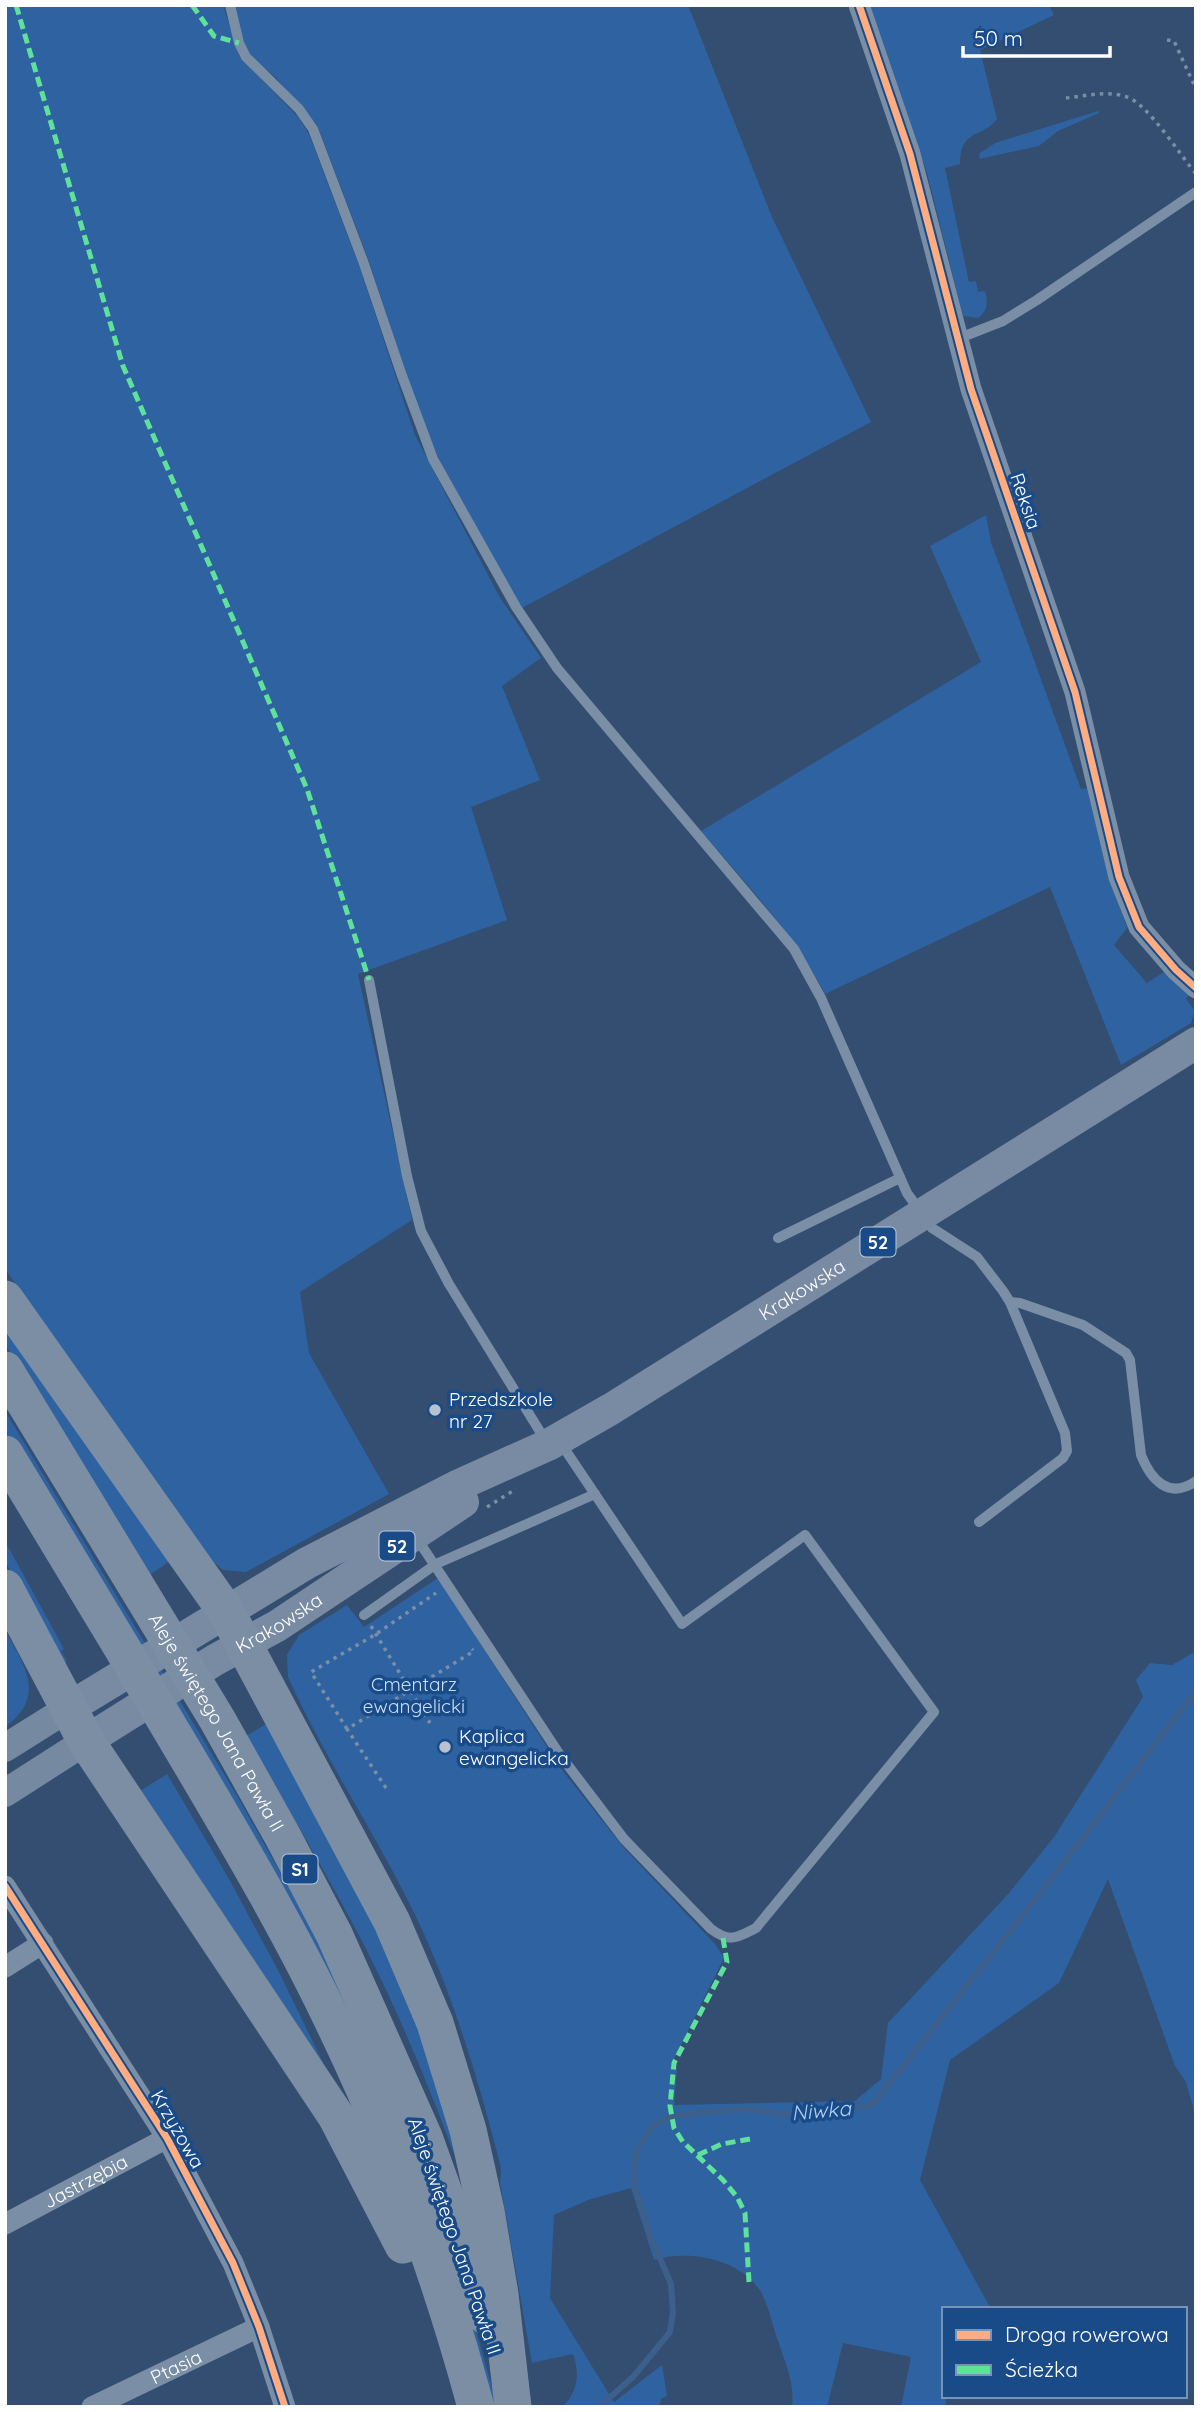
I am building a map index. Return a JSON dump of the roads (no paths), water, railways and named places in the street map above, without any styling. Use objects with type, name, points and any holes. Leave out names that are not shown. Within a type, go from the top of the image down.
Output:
[{"type":"highway","points":[[5,1299],[227,1613],[393,1922],[435,2023],[468,2130],[486,2211],[500,2294],[513,2407]]},
{"type":"highway","name":"Aleje świętego Jana Pawła II","points":[[5,1370],[210,1707],[334,1934],[424,2137],[461,2241],[513,2407]]},
{"type":"highway","name":"Aleje świętego Jana Pawła II","points":[[5,1454],[252,1866],[338,2031],[384,2135],[427,2249],[472,2392]]},
{"type":"highway","points":[[5,1588],[86,1741],[337,2116],[379,2195],[472,2392]]},
{"type":"main road","name":"Krakowska","points":[[5,1793],[208,1664],[245,1644],[553,1442],[674,1371],[1196,1043]]},
{"type":"main road","name":"Krakowska","points":[[5,1748],[348,1541],[459,1485],[553,1442]]},
{"type":"street","name":"Reksia","points":[[859,5],[910,154],[971,389],[1075,692],[1119,877],[1139,927],[1176,970],[1196,988]]},
{"type":"street","name":"Krzyżowa","points":[[5,1886],[167,2138],[233,2263],[285,2407]]},
{"type":"street","points":[[5,1967],[43,1943]]},
{"type":"street","name":"Jastrzębia","points":[[5,2224],[167,2138]]},
{"type":"street","name":"Ptasia","points":[[92,2407],[258,2327]]},
{"type":"lane","points":[[230,5],[246,57],[299,109],[313,129],[363,261],[421,431],[438,469],[516,607],[557,668],[794,949],[821,998],[900,1178],[921,1215],[932,1228],[977,1257],[1010,1302],[1065,1433],[1067,1451],[1063,1458],[979,1522]]},
{"type":"lane","points":[[957,339],[1003,321],[1026,307],[1196,192]]},
{"type":"lane","points":[[369,980],[407,1176],[421,1231],[449,1284],[553,1442],[595,1494],[682,1624],[805,1535],[934,1712],[755,1928],[735,1938],[723,1938],[711,1929],[624,1839],[560,1755],[414,1534]]},
{"type":"lane","points":[[778,1238],[900,1178]]},
{"type":"lane","points":[[1010,1302],[1083,1325],[1126,1353],[1130,1360],[1141,1455],[1146,1468],[1155,1482],[1166,1487],[1177,1489],[1196,1481]]},
{"type":"lane","points":[[364,1615],[436,1564],[595,1494]]},
{"type":"waterway","name":"Niwka","points":[[599,2407],[633,2377],[670,2332],[673,2312],[671,2284],[650,2235],[634,2185],[636,2152],[652,2127],[669,2117],[696,2113],[746,2109],[795,2115],[872,2105],[1196,1691]]},
{"type":"place","name":"Przedszkole nr 27","points":[[435,1410]]},
{"type":"place","name":"Kaplica ewangelicka","points":[[445,1747]]},
{"type":"park label","name":"Cmentarz ewangelicki","points":[[414,1695]]}]
